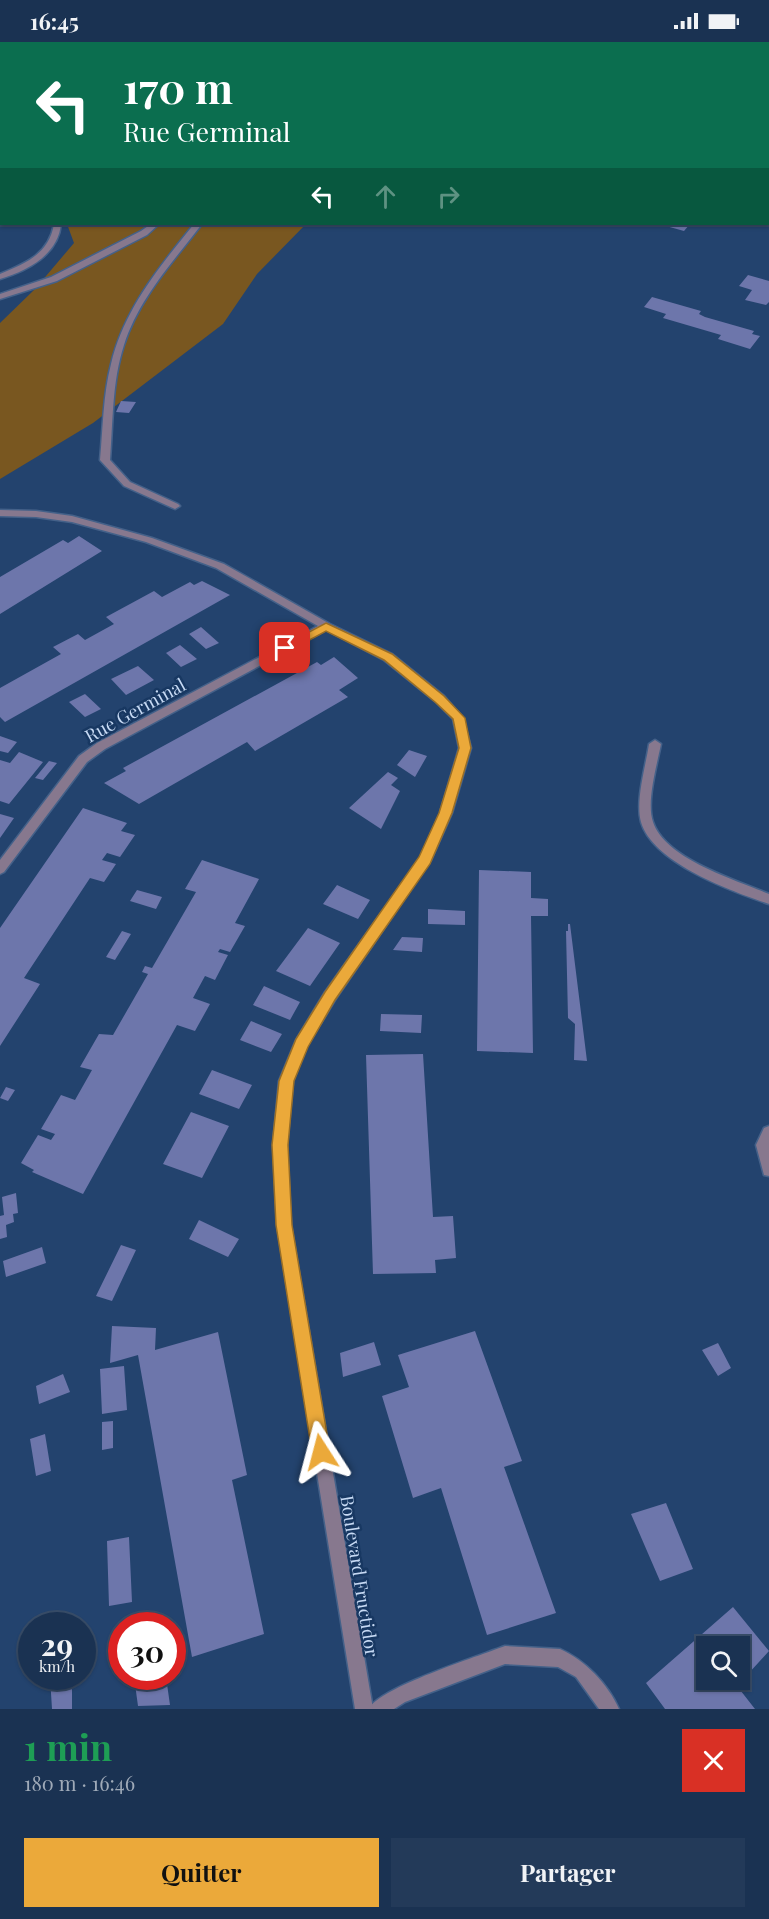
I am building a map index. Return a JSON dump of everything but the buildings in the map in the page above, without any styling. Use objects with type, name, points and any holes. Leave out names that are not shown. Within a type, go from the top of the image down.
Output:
[{"type":"street","points":[[0,277],[26,265],[46,251],[58,234],[57,225]]},
{"type":"street","points":[[0,297],[54,279],[144,233],[154,225]]},
{"type":"street","points":[[175,506],[127,484],[105,460],[115,364],[128,327],[147,289],[197,225]]},
{"type":"street","name":"Boulevard Fructidor","points":[[0,513],[36,513],[72,519],[149,540],[220,566],[326,627],[388,657],[440,699],[458,718],[465,748],[446,813],[425,860],[330,996],[301,1044],[286,1081],[284,1102],[280,1145],[284,1225],[364,1709]]},
{"type":"street","name":"Rue Germinal","points":[[0,868],[83,759],[101,746],[326,627]]},
{"type":"street","points":[[656,744],[649,783],[646,821],[655,838],[678,859],[769,899]]},
{"type":"street","points":[[769,1132],[763,1146],[769,1170]]},
{"type":"street","points":[[378,1709],[400,1695],[505,1656],[560,1658],[582,1671],[610,1709]]},
{"type":"shaded area","points":[[67,225],[305,225],[257,274],[223,324],[93,423],[0,479],[0,323],[35,289],[74,243]]},
{"type":"route","points":[[285,648],[326,627],[388,657],[440,699],[458,718],[465,748],[446,813],[425,860],[330,996],[301,1044],[286,1081],[280,1145],[284,1225],[321,1452]]}]
